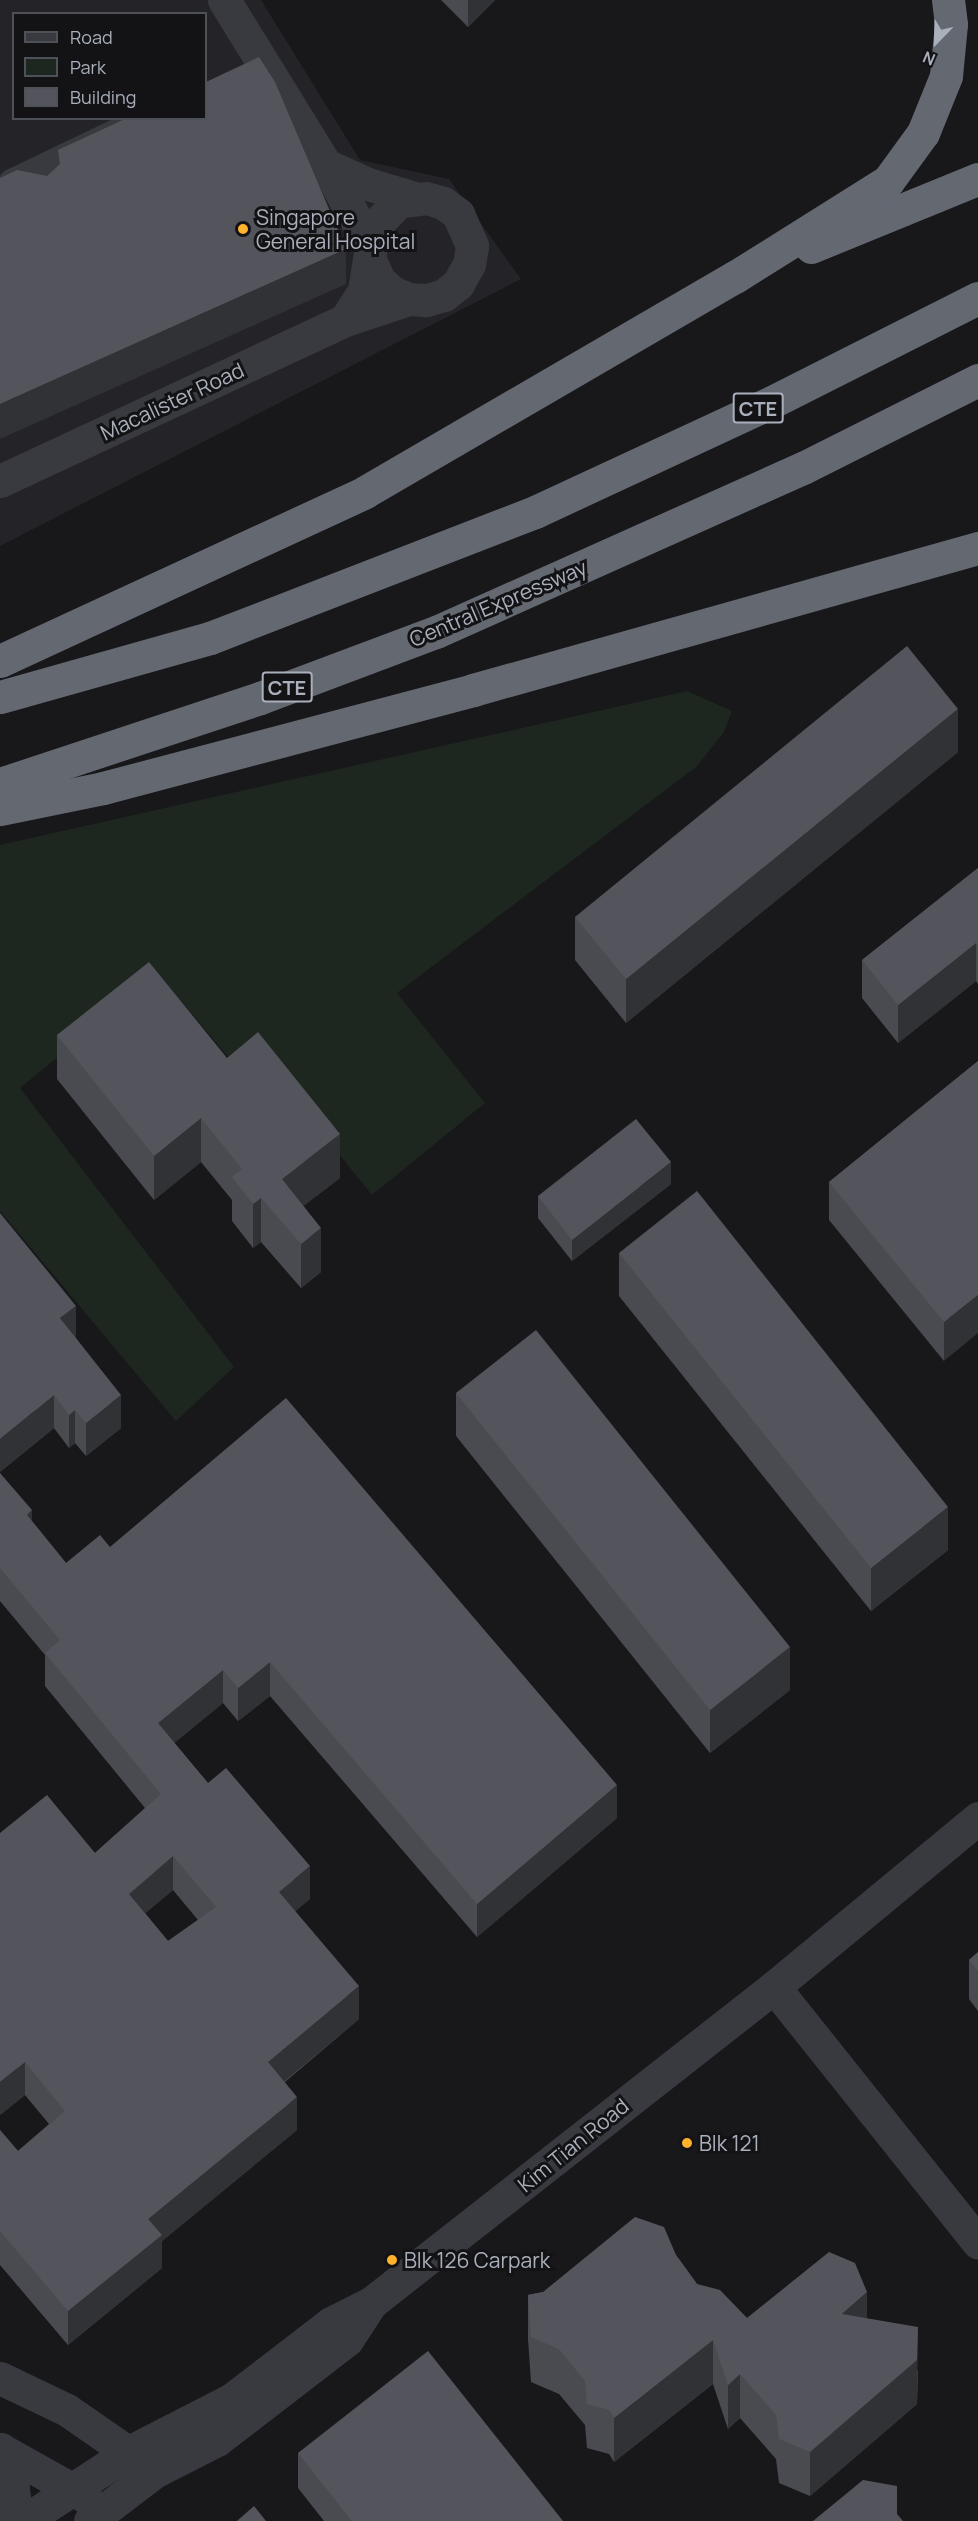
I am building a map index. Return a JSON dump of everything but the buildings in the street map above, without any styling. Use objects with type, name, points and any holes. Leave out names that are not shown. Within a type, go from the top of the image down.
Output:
[{"type":"highway","points":[[0,661],[365,492],[735,277],[888,181],[923,133],[946,76],[951,24],[948,0]]},
{"type":"highway","points":[[735,277],[978,179]]},
{"type":"highway","name":"CTE","points":[[0,697],[210,638],[535,512],[772,402],[978,298]]},
{"type":"highway","name":"Central Expressway","points":[[0,784],[260,698],[436,632],[803,468],[978,380]]},
{"type":"highway","points":[[0,809],[102,788],[473,690],[978,548]]},
{"type":"street","points":[[224,0],[326,165],[370,253],[379,280],[392,292],[409,299]]},
{"type":"street","points":[[235,80],[264,66]]},
{"type":"street","points":[[42,193],[14,184],[148,120]]},
{"type":"street","name":"Macalister Road","points":[[0,481],[345,320],[409,299],[444,295],[458,284],[469,264],[471,246],[458,214],[443,203],[368,184],[326,165]]},
{"type":"street","points":[[345,320],[364,291],[370,253],[384,213],[398,202],[416,198]]},
{"type":"street","name":"Kim Tian Road","points":[[24,2521],[71,2487],[142,2462],[217,2440],[347,2340],[371,2303],[774,1987],[978,1818]]},
{"type":"street","points":[[774,1987],[978,2243]]},
{"type":"street","points":[[0,2378],[67,2410],[142,2462]]},
{"type":"street","points":[[0,2449],[12,2477],[14,2498],[9,2521]]},
{"type":"street","name":"Kim Tian Road","points":[[0,2449],[71,2487],[98,2515],[142,2462]]},
{"type":"shaded area","name":"Singapore General Hospital","points":[[0,0],[261,0],[360,160],[449,179],[521,279],[0,546]]},
{"type":"green space","points":[[687,691],[732,711],[724,732],[696,767],[397,993],[485,1103],[372,1195],[255,1050],[235,1065],[159,975],[20,1088],[234,1367],[176,1421],[0,1211],[0,845]]},
{"type":"place","name":"Singapore General Hospital","points":[[243,229]]},
{"type":"place","name":"Blk 121","points":[[687,2143]]},
{"type":"place","name":"Blk 126 Carpark","points":[[392,2260]]}]
